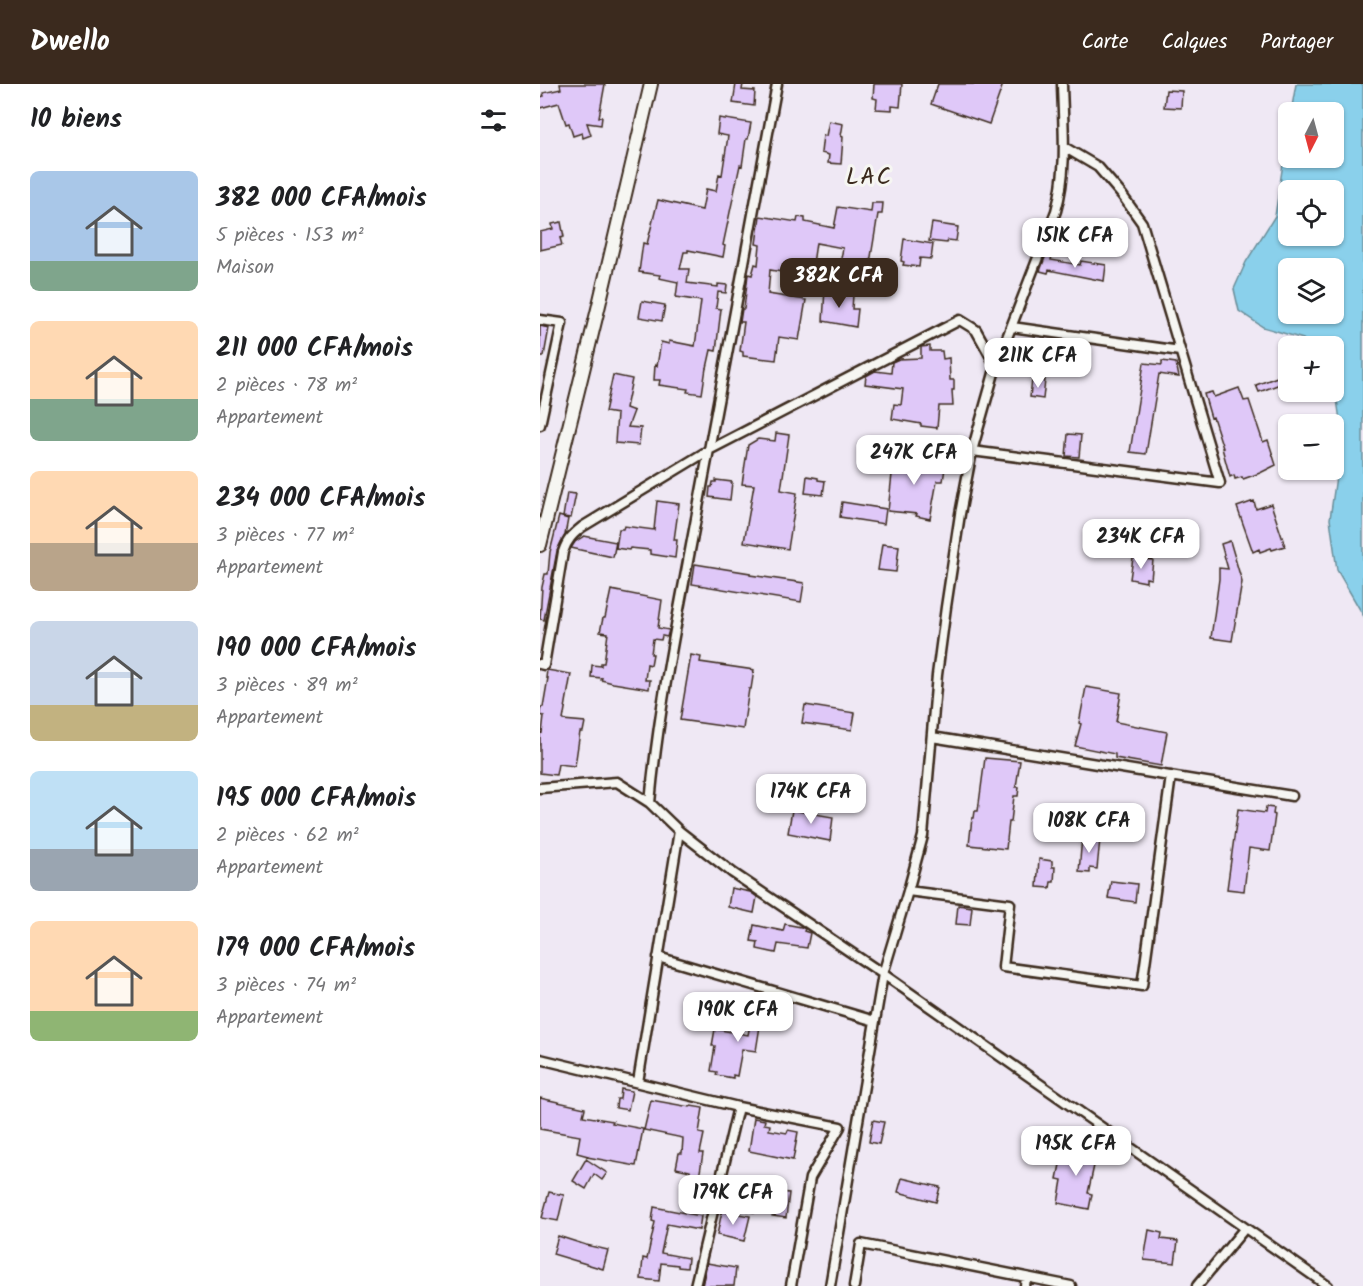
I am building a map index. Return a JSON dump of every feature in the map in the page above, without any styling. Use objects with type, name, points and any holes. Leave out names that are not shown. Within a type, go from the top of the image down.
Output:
[{"type":"main road","points":[[540,544],[651,84]]},
{"type":"street","points":[[650,803],[657,737],[670,658],[777,84]]},
{"type":"street","points":[[830,1286],[883,974],[923,836],[945,606],[972,452],[996,366],[1062,191],[1064,147],[1062,84]]},
{"type":"street","points":[[972,452],[1220,483],[1142,223],[1098,167],[1064,147]]},
{"type":"street","points":[[540,320],[562,323],[540,425]]},
{"type":"street","points":[[540,664],[544,665],[566,542],[582,527],[709,450],[960,320],[976,330],[996,366]]},
{"type":"street","points":[[1012,327],[1180,351]]},
{"type":"street","points":[[932,737],[1292,796]]},
{"type":"street","points":[[908,891],[1010,904],[1003,967],[1143,986],[1171,776]]},
{"type":"street","points":[[540,788],[616,782],[650,803],[679,831],[733,873],[883,974],[1328,1286]]},
{"type":"street","points":[[638,1082],[679,831]]},
{"type":"street","points":[[658,957],[875,1021]]},
{"type":"street","points":[[540,1059],[738,1107],[840,1126],[810,1178],[791,1286]]},
{"type":"street","points":[[695,1286],[738,1107]]},
{"type":"street","points":[[1197,1286],[1245,1228]]},
{"type":"street","points":[[854,1286],[861,1244],[1025,1282],[1071,1286]]},
{"type":"water","points":[[1296,84],[1363,84],[1363,615],[1337,570],[1330,519],[1336,480],[1344,480],[1344,414],[1339,414],[1337,402],[1344,402],[1344,336],[1293,336],[1263,327],[1239,311],[1234,289],[1246,262],[1275,216],[1278,196],[1278,246],[1344,246],[1344,180],[1281,180],[1282,168],[1344,168],[1344,102],[1293,102]]},
{"type":"building","points":[[560,84],[605,84],[599,117],[602,117],[601,125],[587,123],[591,135],[583,138],[582,133],[573,136],[559,103],[540,108],[540,97],[544,96],[543,93],[561,89]]},
{"type":"building","points":[[736,84],[743,84],[742,90],[755,91],[754,106],[733,103]]},
{"type":"building","points":[[874,84],[902,84],[900,107],[892,106],[892,110],[876,109],[877,99],[873,98]]},
{"type":"building","points":[[938,84],[1003,84],[989,124],[931,104]]},
{"type":"building","points":[[1166,90],[1182,91],[1181,108],[1164,107]]},
{"type":"building","points":[[719,118],[751,123],[723,245],[725,246],[723,257],[688,250],[684,252],[680,269],[689,269],[687,283],[718,287],[718,284],[727,285],[726,293],[718,292],[716,308],[721,309],[716,351],[711,350],[702,394],[687,392],[688,389],[659,385],[660,380],[654,380],[661,342],[669,344],[669,341],[695,346],[701,301],[676,297],[678,282],[659,278],[660,275],[639,272],[643,243],[647,244],[658,200],[702,210],[706,189],[716,191],[719,174],[722,175],[728,136],[717,134]]},
{"type":"building","points":[[829,121],[843,124],[841,164],[828,163],[829,155],[821,153],[823,135],[826,136]]},
{"type":"building","points":[[872,203],[883,203],[882,214],[878,214],[869,269],[840,264],[843,248],[816,243],[811,277],[770,270],[768,294],[806,300],[799,340],[779,337],[776,360],[743,356],[743,352],[740,351],[744,322],[740,322],[742,309],[744,309],[748,274],[752,275],[755,264],[758,265],[760,245],[756,244],[760,216],[797,222],[798,217],[805,218],[805,222],[834,228],[838,207],[871,212]]},
{"type":"building","points":[[561,222],[564,237],[560,238],[562,245],[540,250],[540,232],[553,229],[552,224]]},
{"type":"building","points":[[932,223],[958,227],[956,241],[948,240],[947,243],[929,241]]},
{"type":"building","points":[[904,239],[933,244],[931,259],[920,258],[919,267],[903,265],[904,262],[901,261]]},
{"type":"building","points":[[1046,255],[1052,256],[1051,260],[1080,265],[1081,261],[1106,265],[1104,281],[1049,270],[1048,273],[1040,271]]},
{"type":"building","points":[[825,289],[853,295],[852,309],[858,309],[856,327],[823,321]]},
{"type":"building","points":[[642,301],[665,305],[662,321],[639,317]]},
{"type":"building","points":[[540,326],[549,328],[544,356],[540,356]]},
{"type":"building","points":[[930,346],[930,351],[942,351],[943,359],[949,358],[950,380],[954,380],[953,406],[939,406],[937,428],[892,419],[894,404],[901,405],[903,389],[865,384],[866,376],[875,371],[891,373],[892,362],[899,359],[921,358],[921,347]]},
{"type":"building","points":[[1162,361],[1176,363],[1179,377],[1159,374],[1146,454],[1130,452],[1144,363],[1162,365]]},
{"type":"building","points":[[613,375],[632,379],[626,408],[634,411],[628,427],[641,428],[639,445],[615,443],[617,414],[605,412]]},
{"type":"building","points":[[1277,377],[1278,379],[1278,385],[1259,392],[1256,385]]},
{"type":"building","points":[[1032,379],[1045,380],[1043,399],[1030,397]]},
{"type":"building","points":[[1239,388],[1244,401],[1249,400],[1263,442],[1268,440],[1276,465],[1243,479],[1242,477],[1235,479],[1234,475],[1230,477],[1223,448],[1204,394],[1212,392],[1214,397]]},
{"type":"building","points":[[776,433],[789,435],[781,490],[797,493],[788,549],[744,542],[754,485],[742,484],[748,445],[758,439],[775,441]]},
{"type":"building","points":[[1068,434],[1081,435],[1079,457],[1066,456]]},
{"type":"building","points":[[894,456],[940,461],[939,467],[945,468],[943,481],[937,481],[930,519],[916,516],[917,514],[888,511]]},
{"type":"building","points":[[807,476],[825,481],[823,495],[805,493]]},
{"type":"building","points":[[716,480],[732,482],[730,500],[709,497],[710,487]]},
{"type":"building","points":[[567,493],[576,494],[571,518],[563,517]]},
{"type":"building","points":[[657,501],[679,504],[674,540],[677,540],[675,558],[650,554],[650,550],[616,548],[619,529],[623,529],[624,526],[654,530]]},
{"type":"building","points":[[1254,501],[1256,509],[1271,504],[1285,546],[1260,552],[1259,549],[1253,552],[1237,507]]},
{"type":"building","points":[[842,502],[886,509],[884,524],[840,517]]},
{"type":"building","points":[[559,516],[568,519],[565,535],[557,551],[544,620],[540,619],[542,587],[545,574],[548,574],[550,552]]},
{"type":"building","points":[[584,536],[616,542],[613,557],[571,548]]},
{"type":"building","points":[[1230,541],[1242,582],[1232,641],[1211,638],[1219,568],[1228,569],[1221,544]]},
{"type":"building","points":[[882,544],[899,546],[896,572],[878,570]]},
{"type":"building","points":[[1133,558],[1153,560],[1151,579],[1146,578],[1146,582],[1130,579]]},
{"type":"building","points":[[695,564],[804,583],[801,602],[692,584]]},
{"type":"building","points":[[611,590],[662,600],[658,628],[669,630],[667,637],[662,636],[661,640],[653,639],[651,665],[647,664],[645,680],[650,680],[649,689],[591,677],[592,665],[601,666],[601,663],[604,663],[608,633],[600,632]]},
{"type":"building","points":[[691,655],[701,657],[700,662],[754,670],[743,729],[680,720]]},
{"type":"building","points":[[547,670],[571,674],[563,720],[585,722],[583,732],[580,732],[575,766],[558,764],[556,775],[540,773],[540,732],[542,733],[544,716],[540,715],[540,712],[548,678],[546,678]]},
{"type":"building","points":[[1086,687],[1121,693],[1116,722],[1167,732],[1161,766],[1115,758],[1115,754],[1075,746],[1081,724],[1079,723]]},
{"type":"building","points":[[805,705],[855,713],[852,730],[802,723]]},
{"type":"building","points":[[985,758],[1020,761],[1016,787],[1019,787],[1018,796],[1014,796],[1006,849],[969,845],[972,818],[974,818],[975,811],[978,811]]},
{"type":"building","points":[[1266,807],[1274,808],[1273,814],[1275,815],[1270,851],[1249,848],[1244,891],[1227,889],[1238,809],[1265,813]]},
{"type":"building","points":[[792,810],[833,817],[830,841],[788,833]]},
{"type":"building","points":[[1082,837],[1100,839],[1097,869],[1090,868],[1090,873],[1079,872]]},
{"type":"building","points":[[1039,859],[1052,861],[1052,867],[1055,867],[1054,882],[1051,882],[1050,888],[1037,887]]},
{"type":"building","points":[[1111,881],[1137,884],[1135,902],[1108,898]]},
{"type":"building","points":[[731,888],[750,892],[757,897],[754,913],[728,907]]},
{"type":"building","points":[[958,905],[972,907],[970,925],[956,924]]},
{"type":"building","points":[[785,924],[801,927],[810,933],[807,948],[778,944],[776,953],[757,949],[758,942],[751,941],[754,925],[783,931]]},
{"type":"building","points":[[754,1004],[774,1010],[771,1028],[760,1026],[756,1051],[742,1049],[737,1076],[733,1075],[733,1078],[716,1075],[717,1072],[711,1071],[715,1029],[748,1035]]},
{"type":"building","points":[[621,1089],[632,1091],[628,1110],[616,1108]]},
{"type":"building","points":[[540,1098],[585,1108],[583,1116],[643,1129],[636,1166],[587,1157],[577,1153],[580,1136],[540,1129]]},
{"type":"building","points":[[651,1100],[703,1108],[699,1133],[704,1134],[700,1153],[703,1153],[699,1178],[690,1176],[690,1171],[676,1168],[679,1153],[682,1153],[683,1138],[644,1130]]},
{"type":"building","points":[[754,1118],[765,1120],[764,1124],[770,1125],[769,1130],[798,1132],[793,1160],[749,1151]]},
{"type":"building","points":[[873,1120],[884,1122],[879,1144],[869,1142]]},
{"type":"building","points":[[1064,1145],[1097,1152],[1088,1193],[1092,1194],[1089,1209],[1058,1203],[1062,1180],[1057,1179]]},
{"type":"building","points":[[586,1159],[607,1173],[602,1180],[594,1174],[586,1189],[573,1181]]},
{"type":"building","points":[[902,1178],[940,1187],[936,1202],[898,1192]]},
{"type":"building","points":[[750,1183],[759,1185],[757,1194],[779,1197],[780,1192],[789,1193],[786,1218],[772,1216],[773,1212],[745,1210]]},
{"type":"building","points":[[549,1192],[564,1195],[558,1221],[542,1218]]},
{"type":"building","points":[[654,1207],[701,1216],[699,1230],[667,1224],[661,1253],[688,1258],[687,1268],[661,1263],[659,1281],[641,1279],[643,1258],[647,1259],[655,1222],[652,1221]]},
{"type":"building","points":[[722,1211],[750,1216],[744,1241],[717,1235]]},
{"type":"building","points":[[1149,1230],[1162,1233],[1161,1239],[1178,1241],[1175,1263],[1144,1260]]},
{"type":"building","points":[[558,1236],[608,1250],[603,1269],[553,1254]]},
{"type":"building","points":[[707,1263],[736,1268],[734,1286],[702,1286]]},
{"type":"district","name":"LAC","points":[[869,177]]}]
